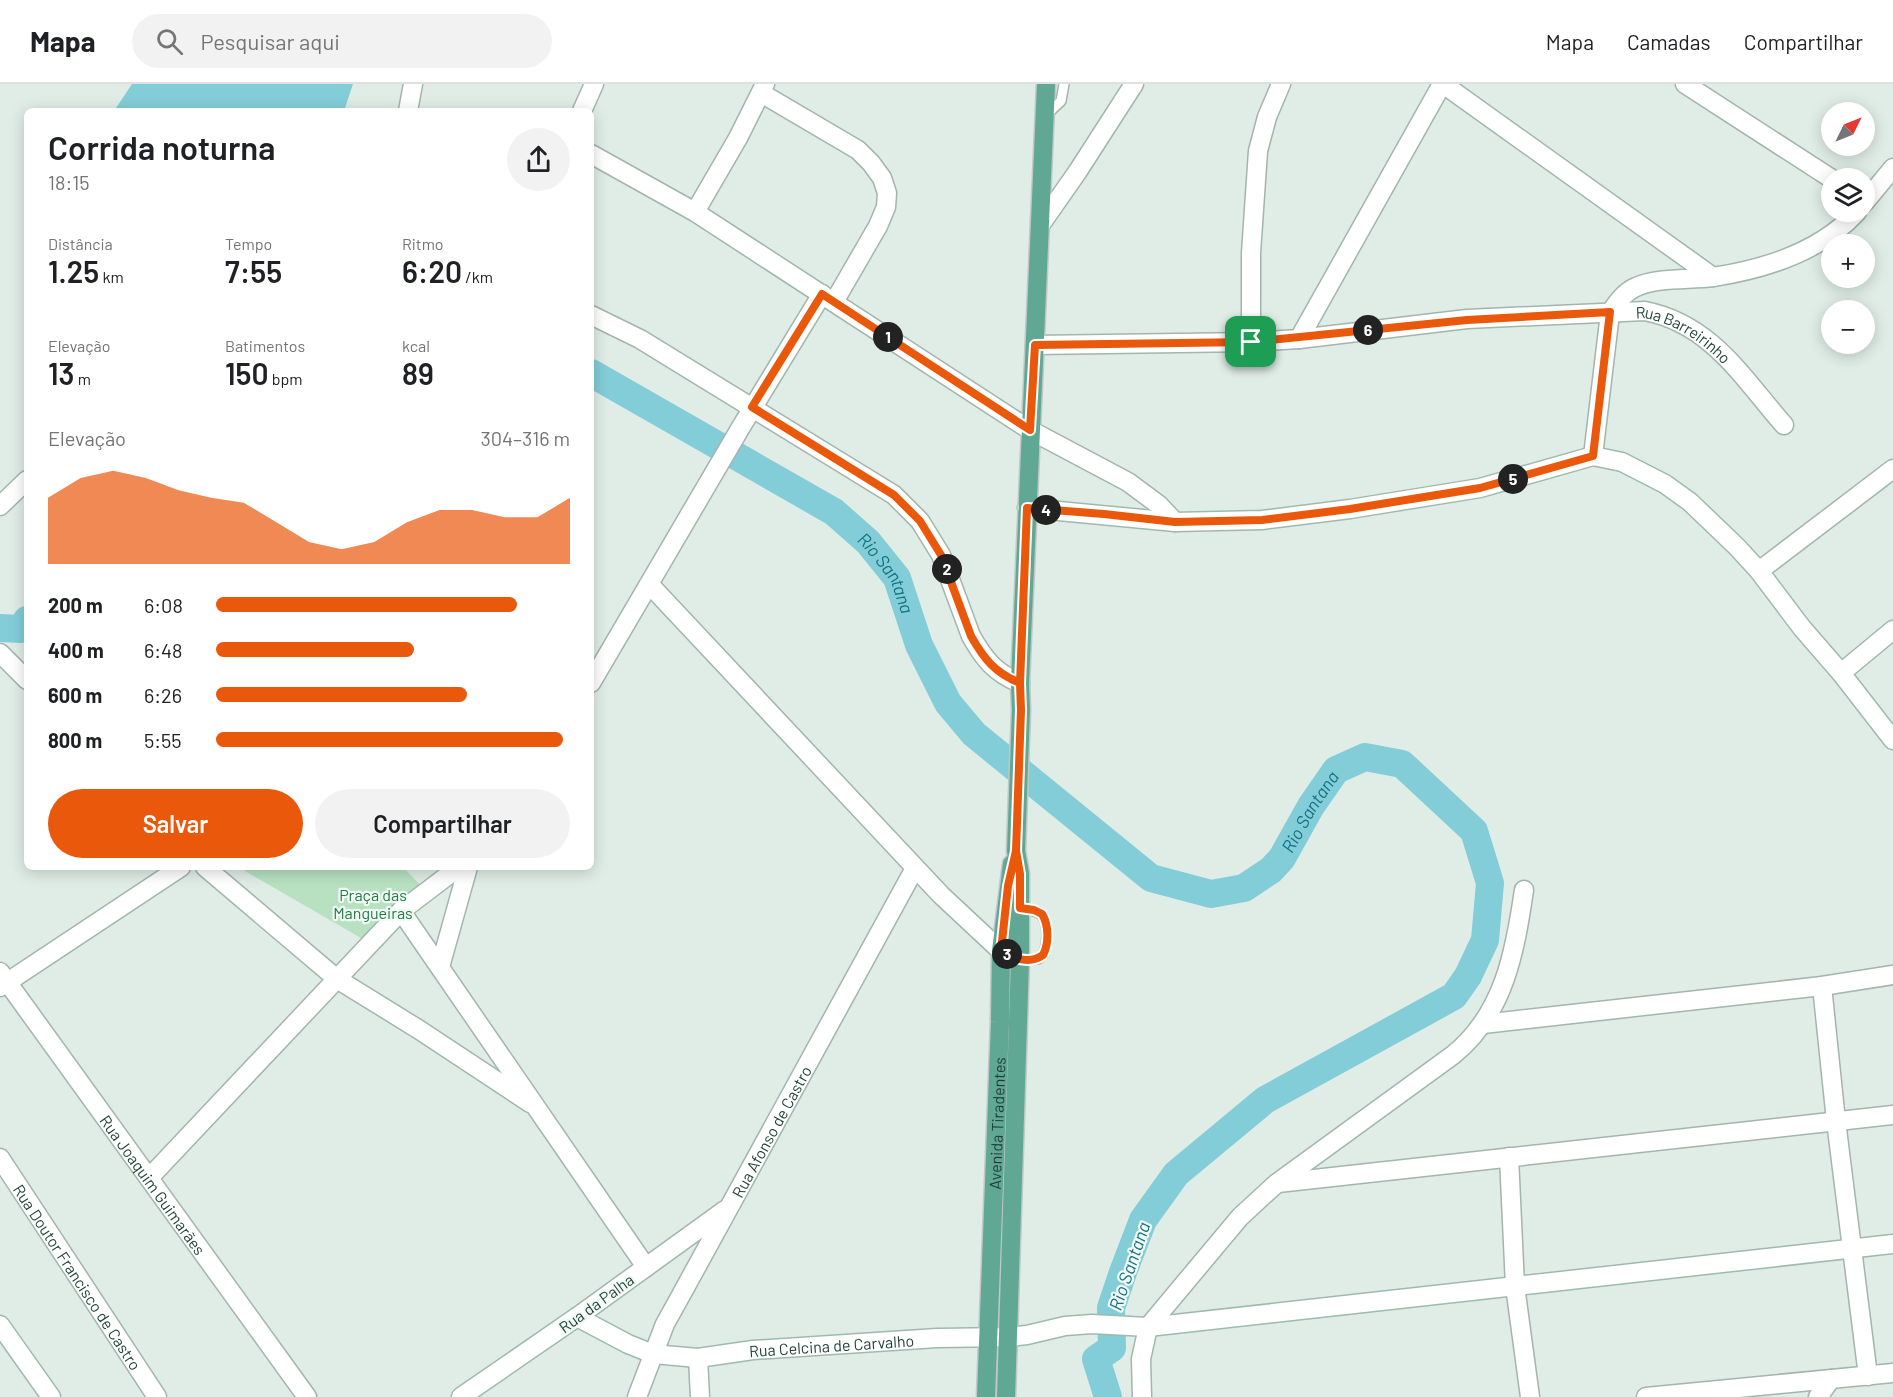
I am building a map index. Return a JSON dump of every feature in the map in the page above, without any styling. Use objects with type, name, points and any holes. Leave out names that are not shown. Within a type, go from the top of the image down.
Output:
[{"type":"main road","name":"Avenida Tiradentes","points":[[986,1397],[1001,951],[1013,908],[1011,865],[1016,851],[1020,683],[1046,84]]},
{"type":"main road","points":[[1006,1397],[1020,960],[1013,908]]},
{"type":"street","points":[[412,108],[413,84]]},
{"type":"street","points":[[583,108],[594,84]]},
{"type":"street","points":[[1041,224],[1134,84]]},
{"type":"street","points":[[1251,342],[1251,253],[1258,151],[1267,117],[1281,84]]},
{"type":"street","points":[[1299,339],[1443,84],[1713,277]]},
{"type":"street","points":[[1684,84],[1821,172]]},
{"type":"street","points":[[594,678],[752,407],[878,226],[886,207],[887,193],[882,178],[872,163],[858,150],[763,88],[738,138],[695,212]]},
{"type":"street","points":[[594,156],[695,212],[1030,430],[1128,482],[1159,505],[1175,522]]},
{"type":"street","points":[[1875,190],[1893,168]]},
{"type":"street","points":[[1593,456],[1610,312],[1621,297],[1636,286],[1662,281],[1713,277],[1784,260],[1817,245],[1847,222]]},
{"type":"street","name":"Rua Barreirinho","points":[[1035,345],[1251,342],[1299,339],[1467,320],[1645,311],[1666,315],[1704,336],[1720,351],[1784,425]]},
{"type":"street","points":[[594,314],[640,339],[894,495],[920,521],[941,555],[971,636],[978,648],[1003,676],[1020,683]]},
{"type":"street","points":[[1027,508],[1175,522],[1262,520],[1350,509],[1480,488],[1593,456],[1622,462],[1665,484],[1690,502],[1759,571],[1893,740]]},
{"type":"street","points":[[1759,571],[1893,469]]},
{"type":"street","points":[[0,506],[24,483]]},
{"type":"street","points":[[650,585],[915,868],[1001,951],[1020,960]]},
{"type":"street","points":[[1841,674],[1893,630]]},
{"type":"street","points":[[0,653],[24,677]]},
{"type":"street","name":"Rua Afonso de Castro","points":[[637,1397],[665,1324],[915,868]]},
{"type":"street","points":[[2,981],[176,870]]},
{"type":"street","points":[[209,870],[337,979],[539,1109]]},
{"type":"street","points":[[148,1178],[401,911],[455,870]]},
{"type":"street","points":[[440,967],[467,870]]},
{"type":"street","points":[[1142,1397],[1141,1359],[1148,1327],[1240,1217],[1276,1184],[1453,1055],[1465,1045],[1483,1023],[1500,992],[1509,968],[1518,932],[1524,890]]},
{"type":"street","points":[[401,911],[646,1267]]},
{"type":"street","points":[[1483,1023],[1822,986],[1893,975]]},
{"type":"street","name":"Rua Joaquim Guimarães","points":[[2,981],[307,1397]]},
{"type":"street","points":[[1822,986],[1836,1121],[1868,1376]]},
{"type":"street","points":[[1276,1184],[1893,1115]]},
{"type":"street","points":[[1509,1157],[1515,1286],[1530,1397]]},
{"type":"street","name":"Rua Doutor Francisco de Castro","points":[[0,1158],[157,1397]]},
{"type":"street","name":"Rua da Palha","points":[[461,1397],[577,1317],[729,1207]]},
{"type":"street","name":"Rua Celcina de Carvalho","points":[[577,1317],[628,1344],[653,1354],[698,1358],[753,1350],[989,1336],[1008,1337],[1065,1326],[1092,1324],[1148,1327],[1893,1244]]},
{"type":"street","points":[[0,1325],[47,1396]]},
{"type":"street","points":[[698,1358],[700,1397]]},
{"type":"street","points":[[1646,1397],[1893,1373]]},
{"type":"street","points":[[1818,1397],[1831,1379]]},
{"type":"lane","points":[[1044,116],[1061,101],[1064,84]]},
{"type":"lane","points":[[1013,908],[1034,910],[1042,914],[1047,926],[1047,943],[1043,955],[1038,959],[1020,960]]},
{"type":"green space","name":"Praça das Mangueiras","points":[[243,870],[406,870],[429,894],[380,949]]},
{"type":"water","points":[[132,84],[353,84],[345,108],[116,108]]},
{"type":"waterway","name":"Rio Santana","points":[[594,375],[834,512],[868,542],[897,578],[919,645],[948,703],[974,734],[1151,878],[1211,894],[1244,888],[1271,870],[1282,858],[1311,806],[1336,770],[1365,757],[1402,764],[1474,831],[1490,883],[1485,940],[1468,976],[1454,996],[1265,1100],[1176,1174],[1143,1220],[1111,1308],[1112,1348],[1096,1359],[1108,1397]]},
{"type":"waterway","name":"Rio Santana","points":[[0,628],[21,629],[24,624]]},
{"type":"route","points":[[1251,342],[1035,345],[1030,430],[822,294],[752,407],[894,495],[920,521],[941,555],[971,636],[978,648],[1003,676],[1020,683],[1021,710],[1016,851],[1020,874],[1020,908],[1042,914],[1046,920],[1047,943],[1043,955],[1038,959],[1020,960],[1012,957],[1001,951],[1011,865],[1016,851],[1020,683],[1027,508],[1175,522],[1262,520],[1350,509],[1480,488],[1593,456],[1610,312],[1467,320],[1299,339],[1251,342]]}]
